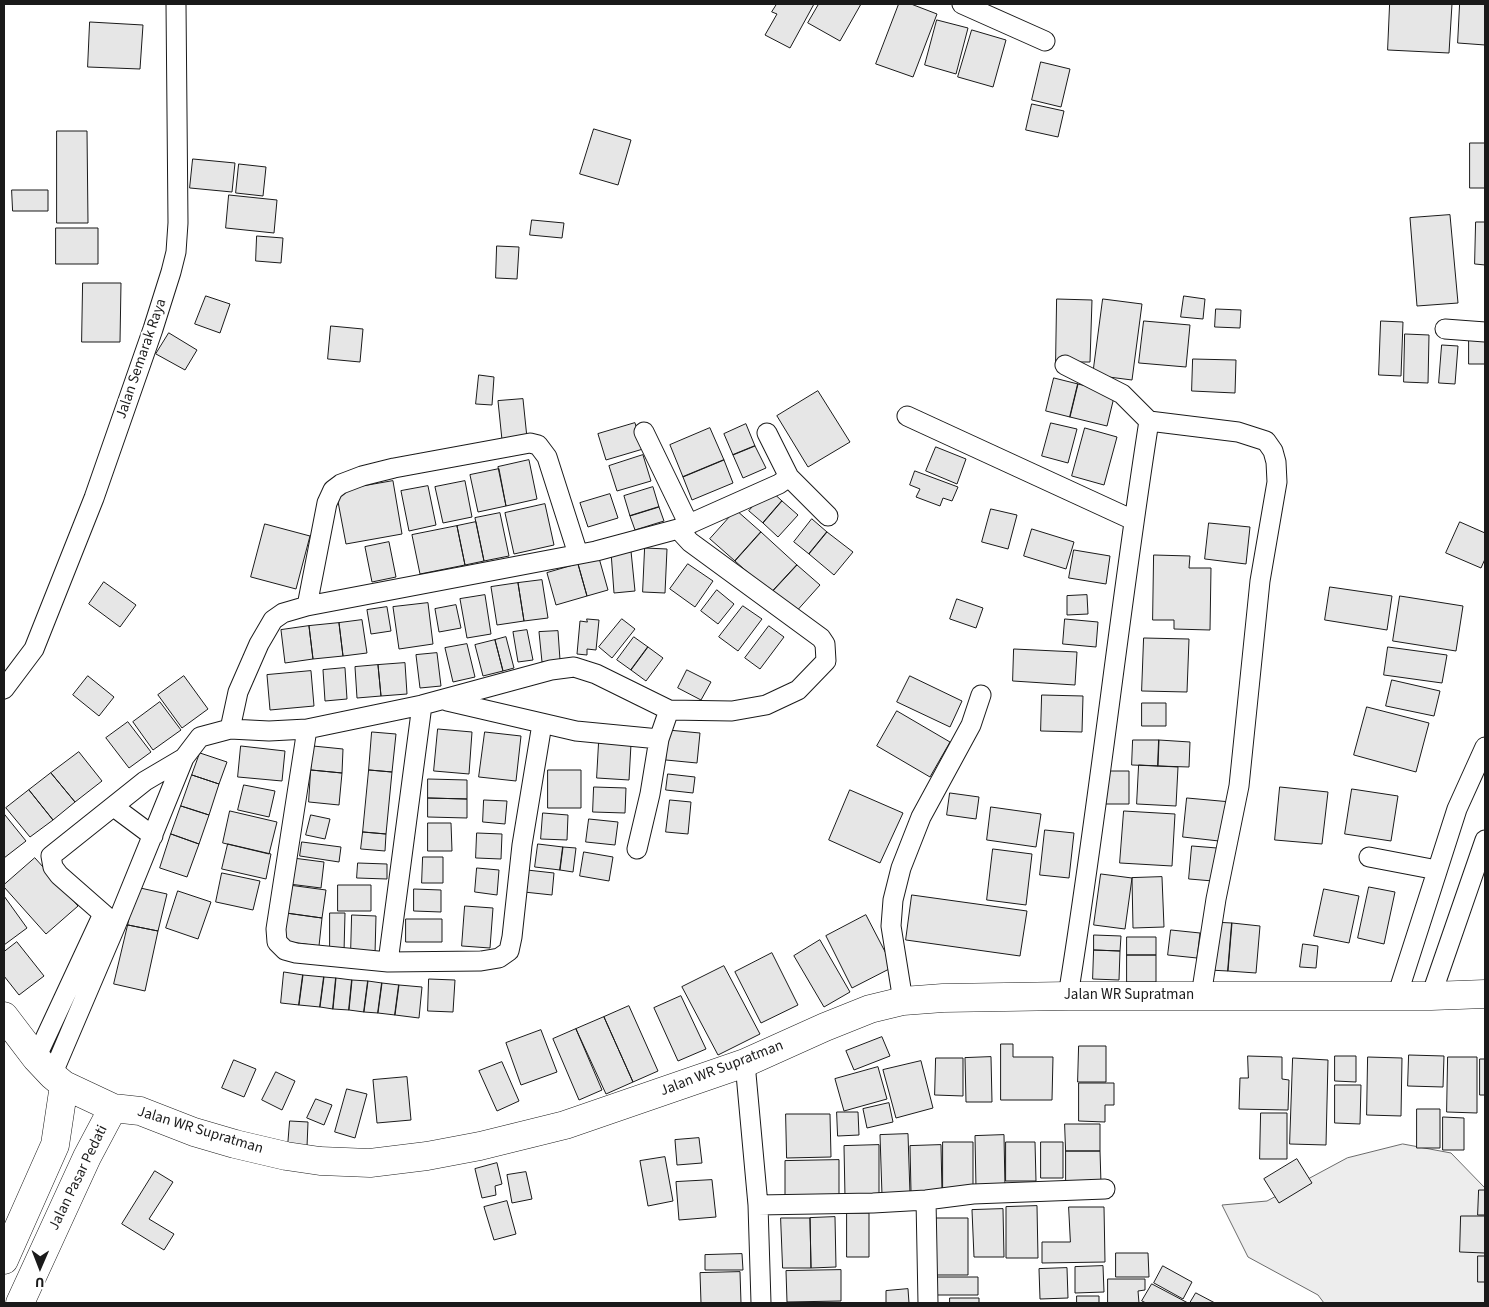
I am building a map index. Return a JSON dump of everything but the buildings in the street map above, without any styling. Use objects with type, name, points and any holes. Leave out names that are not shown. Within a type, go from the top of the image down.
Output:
[{"type":"highway","name":"Jalan WR Supratman","points":[[4,1016],[51,1073],[113,1108],[140,1111],[194,1132],[286,1156],[320,1161],[370,1163],[427,1156],[480,1146],[565,1125],[745,1063],[825,1027],[861,1013],[903,1001],[943,998],[1068,996],[1431,996],[1485,994]]},
{"type":"highway","points":[[4,1260],[55,1145],[51,1073]]},
{"type":"highway","name":"Jalan Pasar Pedati","points":[[20,1303],[87,1157],[113,1108]]},
{"type":"street","name":"Jalan Semarak Raya","points":[[4,690],[34,649],[47,617],[94,498],[171,272],[176,252],[178,223],[176,4]]},
{"type":"street","points":[[962,4],[1045,42]]},
{"type":"street","points":[[1445,329],[1485,332]]},
{"type":"street","points":[[1065,366],[1122,394],[1149,421],[1238,432],[1266,441],[1273,451],[1276,462],[1277,482],[1260,581],[1239,786],[1216,899],[1201,996]]},
{"type":"street","points":[[907,416],[1134,520]]},
{"type":"street","points":[[1068,996],[1087,875],[1149,421]]},
{"type":"street","points":[[51,1073],[110,920],[153,836],[184,758],[200,737],[230,729],[270,731],[307,729],[422,705],[551,670],[574,667],[596,674],[669,710],[732,712],[766,706],[798,690],[826,661],[827,650],[820,638],[690,542],[644,432]]},
{"type":"street","points":[[767,432],[789,477],[828,516]]},
{"type":"street","points":[[307,606],[327,503],[333,490],[341,484],[362,476],[394,468],[530,443],[538,444],[547,457],[578,554]]},
{"type":"street","points":[[230,729],[238,692],[260,644],[274,620],[283,613],[307,606],[578,554],[683,527],[779,484],[789,477]]},
{"type":"street","points":[[903,1001],[890,926],[893,900],[901,868],[921,817],[971,725],[981,695]]},
{"type":"street","points":[[443,700],[576,731],[659,739]]},
{"type":"street","points":[[388,962],[422,705]]},
{"type":"street","points":[[636,849],[650,794],[659,739],[669,710]]},
{"type":"street","points":[[307,729],[276,929],[277,942],[285,950],[296,953],[388,962],[481,961],[499,958],[509,951],[522,845],[542,724]]},
{"type":"street","points":[[1397,996],[1457,809],[1485,747]]},
{"type":"street","points":[[110,920],[59,875],[53,867],[51,856],[145,782],[184,758]]},
{"type":"street","points":[[114,807],[153,836]]},
{"type":"street","points":[[1431,996],[1485,840]]},
{"type":"street","points":[[1369,857],[1437,870]]},
{"type":"street","points":[[745,1063],[758,1206],[761,1303]]},
{"type":"street","points":[[758,1206],[874,1203],[926,1200],[973,1194],[1105,1189]]},
{"type":"street","points":[[926,1200],[928,1303]]},
{"type":"shaded area","points":[[1403,1144],[1451,1153],[1485,1188],[1485,1303],[1324,1303],[1318,1295],[1248,1257],[1222,1205],[1267,1201],[1347,1158]]}]
